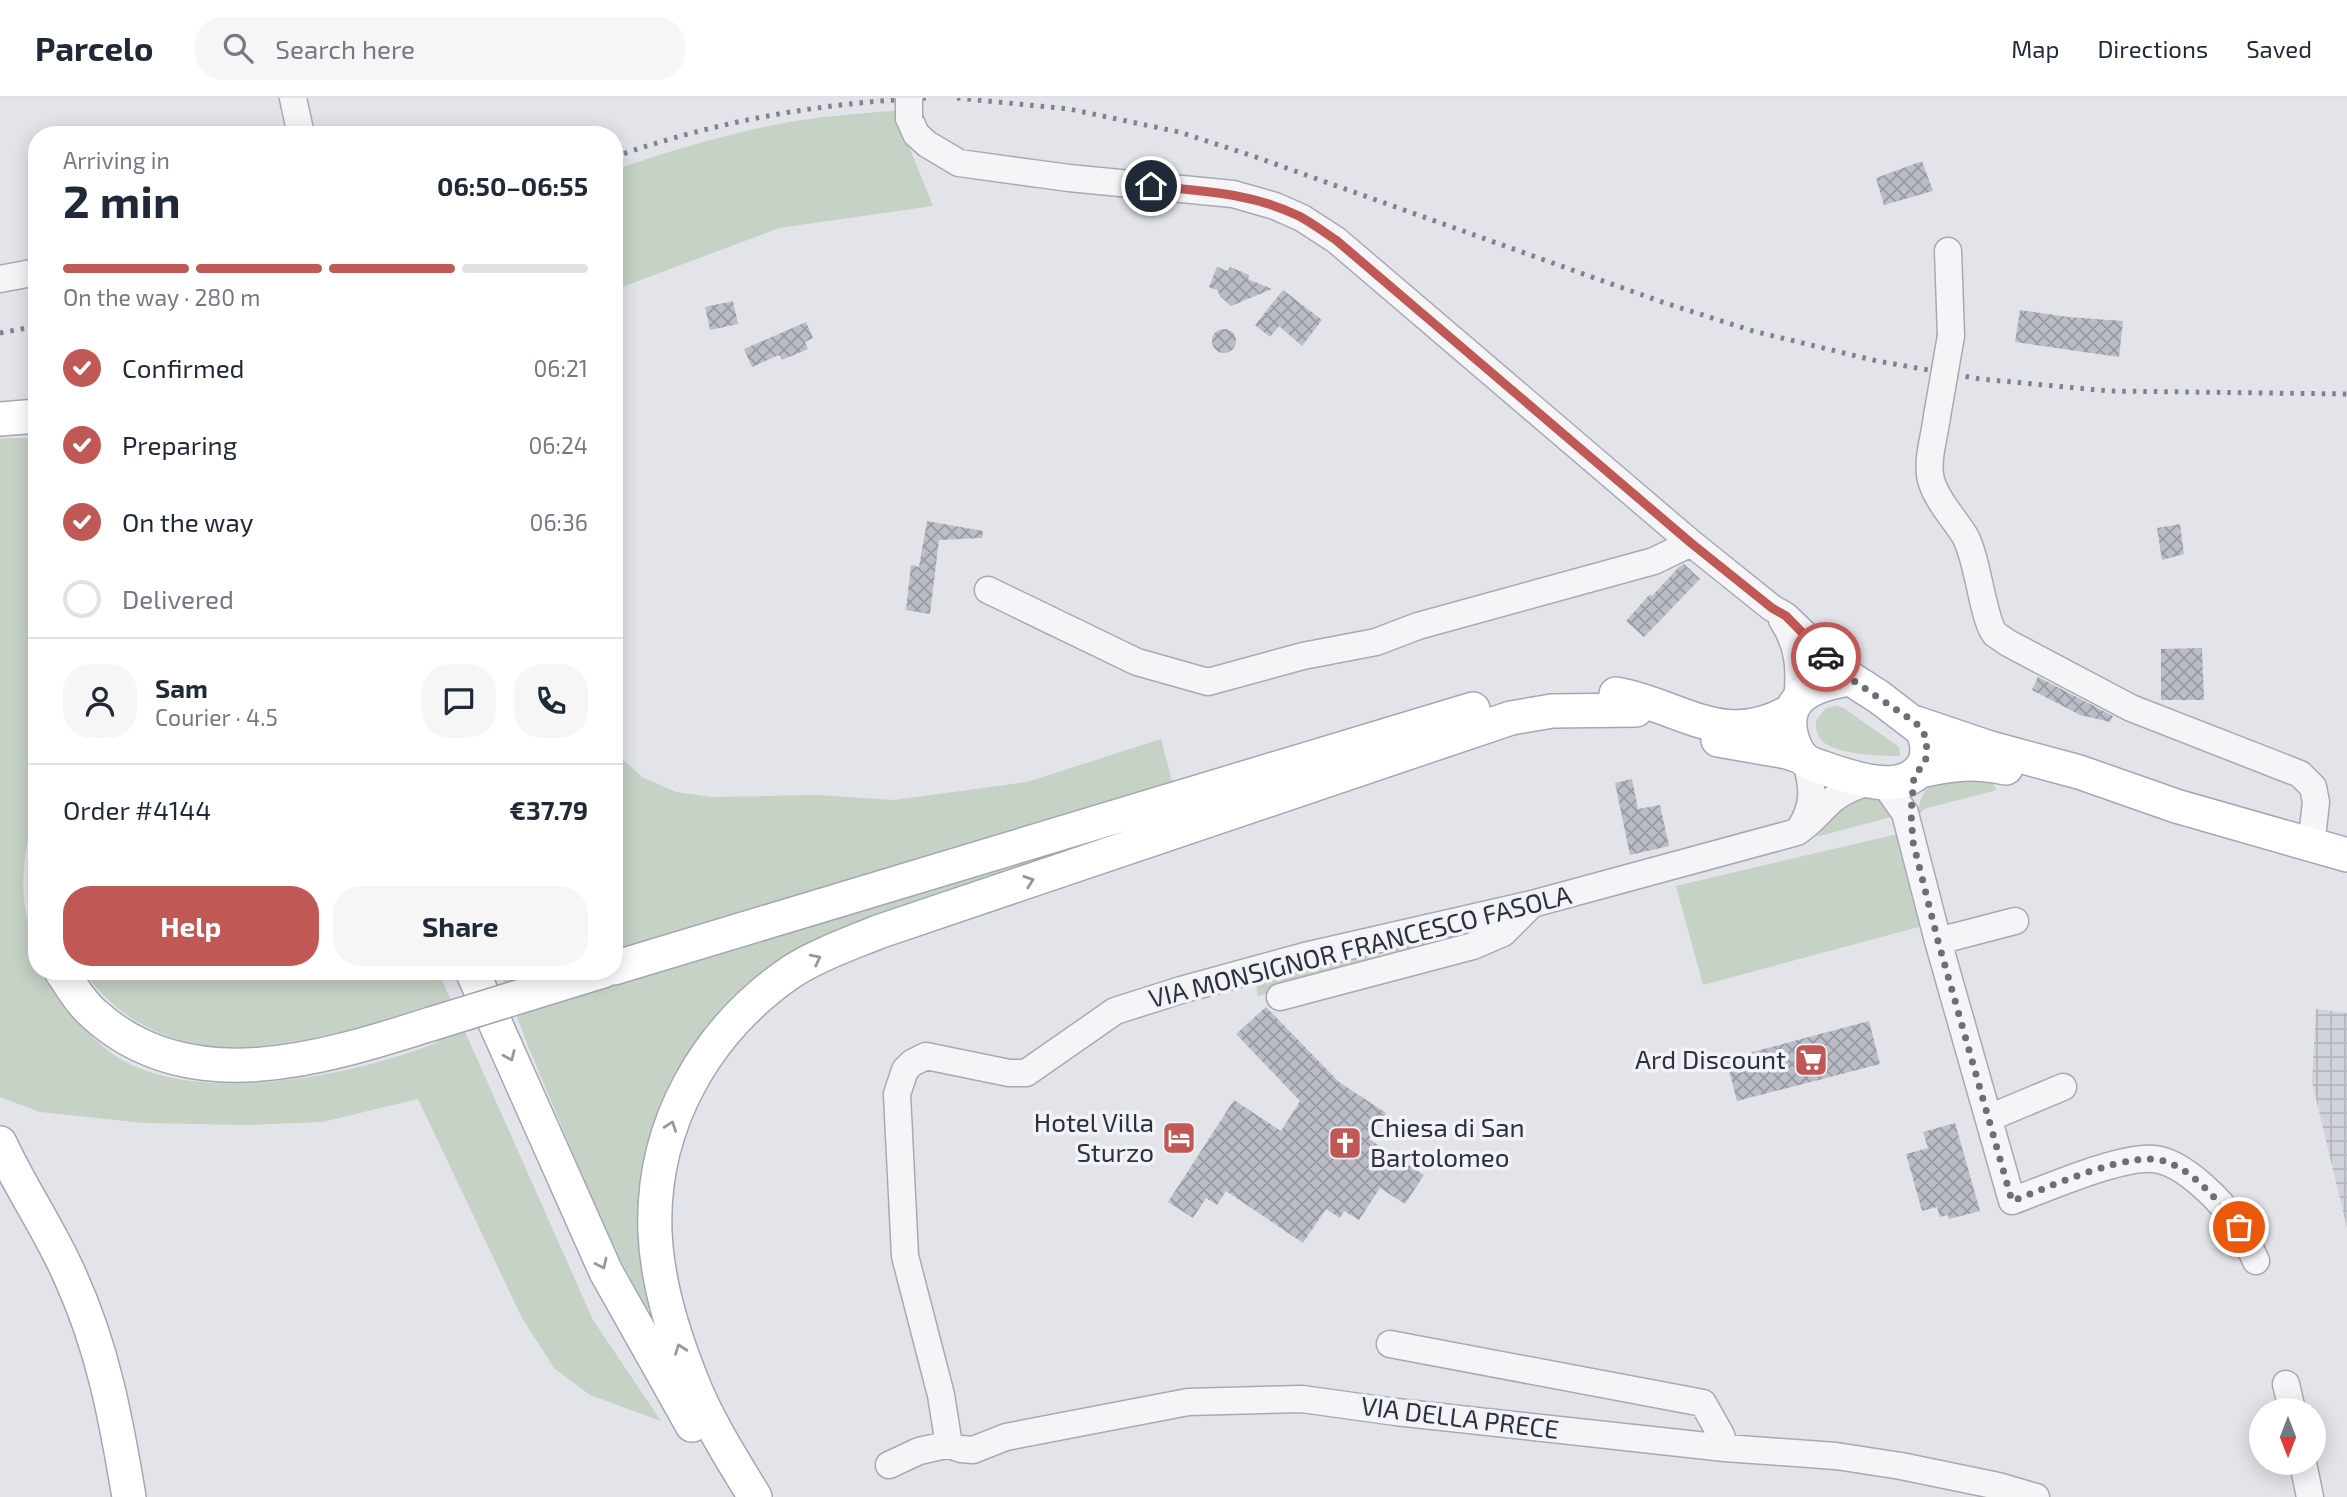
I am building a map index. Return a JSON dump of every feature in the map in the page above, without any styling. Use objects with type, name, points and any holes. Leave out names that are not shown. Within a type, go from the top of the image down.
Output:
[{"type":"main road","points":[[0,419],[28,417]]},
{"type":"main road","points":[[623,965],[1493,703],[1536,696],[1602,691],[1622,695],[1704,723],[1734,728],[1764,724],[1794,707],[1822,684],[1851,679],[1916,723],[1922,730],[1927,755],[1897,777]]},
{"type":"main road","points":[[1572,694],[1636,710],[1720,741],[1787,752],[1839,773],[1897,777],[1976,762],[2176,806]]},
{"type":"main road","points":[[1794,707],[1792,736],[1804,759]]},
{"type":"main road","points":[[755,1497],[715,1429],[693,1383],[673,1328],[661,1280],[655,1232],[660,1163],[679,1104],[699,1065],[720,1037],[756,998],[794,971],[878,932],[1511,718],[1575,710],[1636,710]]},
{"type":"main road","points":[[1916,723],[1990,748],[2079,772],[2176,806],[2347,855]]},
{"type":"main road","points":[[68,980],[92,1013],[119,1034],[148,1049],[211,1064],[281,1063],[359,1047],[574,980]]},
{"type":"main road","points":[[476,980],[606,1272],[669,1386],[736,1497]]},
{"type":"main road","points":[[0,1143],[70,1274],[99,1347],[115,1412],[129,1497]]},
{"type":"street","points":[[293,98],[298,126]]},
{"type":"street","points":[[909,108],[916,134],[927,144],[959,163],[1069,178],[1233,194],[1275,206],[1302,218],[1336,240],[1782,618],[1795,643],[1800,673],[1794,707]]},
{"type":"street","points":[[1948,251],[1951,336],[1937,416],[1931,479],[1938,496],[1966,538],[1994,633],[2131,708],[2300,774],[2313,787],[2316,802],[2311,846]]},
{"type":"street","points":[[0,279],[28,274]]},
{"type":"street","points":[[989,590],[1137,662],[1208,682],[1303,656],[1376,642],[1418,626],[1654,561],[1691,543]]},
{"type":"street","points":[[1772,608],[1786,616],[1851,679]]},
{"type":"street","points":[[1797,832],[1808,816],[1812,802],[1813,790],[1804,759]]},
{"type":"street","points":[[1797,832],[1809,825],[1831,801],[1844,792],[1897,777],[1938,941],[2012,1201],[2127,1160],[2154,1158],[2168,1162],[2206,1189],[2239,1227],[2256,1261]]},
{"type":"street","name":"VIA MONSIGNOR FRANCESCO FASOLA","points":[[949,1445],[941,1395],[905,1256],[897,1094],[905,1070],[912,1063],[926,1056],[1009,1073],[1026,1073],[1115,1011],[1181,990],[1305,956],[1532,904],[1797,832]]},
{"type":"street","points":[[1279,997],[1473,946],[1503,933],[1532,904]]},
{"type":"street","points":[[1938,941],[2015,921]]},
{"type":"street","points":[[1989,1118],[2063,1087]]},
{"type":"street","points":[[1390,1344],[1703,1403],[1721,1435],[1725,1448]]},
{"type":"street","points":[[2286,1384],[2289,1398]]},
{"type":"street","name":"VIA DELLA PRECE","points":[[889,1465],[919,1451],[949,1445],[973,1450],[1006,1437],[1188,1402],[1302,1399],[1725,1448],[1836,1456],[1998,1486],[2036,1497]]},
{"type":"street","points":[[2306,1475],[2310,1497]]},
{"type":"shaded area","points":[[2316,1009],[2347,1013],[2347,1228],[2312,1082]]},
{"type":"green space","points":[[901,110],[901,127],[933,206],[779,228],[623,287],[623,167],[733,134],[822,117]]},
{"type":"green space","points":[[0,438],[28,438],[28,839],[23,881],[28,920],[28,980],[50,980],[88,1033],[107,1050],[140,1069],[180,1079],[224,1083],[271,1082],[317,1076],[403,1055],[438,1042],[431,1024],[413,1016],[294,1045],[265,1049],[206,1046],[177,1039],[125,1014],[103,995],[91,980],[442,980],[593,1320],[661,1421],[590,1395],[554,1368],[522,1318],[418,1099],[322,1122],[248,1125],[144,1123],[40,1112],[0,1097]]},
{"type":"green space","points":[[1826,708],[1844,708],[1899,747],[1900,756],[1844,751],[1825,743],[1818,735],[1816,720]]},
{"type":"green space","points":[[1161,739],[1173,785],[623,947],[623,759],[642,777],[676,792],[712,797],[817,795],[894,800],[1027,782]]},
{"type":"green space","points":[[1949,772],[1992,782],[1997,790],[1924,809],[1918,816],[1926,789]]},
{"type":"green space","points":[[1861,796],[1880,802],[1895,816],[1816,837],[1837,808]]},
{"type":"green space","points":[[1175,815],[863,926],[691,1055],[652,1307],[647,1310],[607,1235],[503,980],[524,980],[534,1009]]},
{"type":"green space","points":[[1902,833],[1926,925],[1703,985],[1676,886]]},
{"type":"green space","points":[[1491,929],[1389,961],[1385,945],[1447,932]]},
{"type":"green space","points":[[1376,947],[1381,964],[1258,996],[1255,978]]},
{"type":"building","points":[[1922,161],[1933,191],[1884,205],[1876,178]]},
{"type":"building","points":[[1217,267],[1228,271],[1230,267],[1249,275],[1248,279],[1272,289],[1231,306],[1217,290],[1209,287]]},
{"type":"building","points":[[1283,290],[1322,320],[1302,346],[1279,326],[1270,337],[1255,325]]},
{"type":"building","points":[[733,301],[738,324],[710,330],[705,307]]},
{"type":"building","points":[[2020,310],[2123,321],[2119,357],[2015,342]]},
{"type":"building","points":[[806,322],[813,338],[805,342],[808,349],[782,360],[779,355],[752,367],[744,349]]},
{"type":"building","points":[[1224,329],[1233,332],[1236,341],[1233,350],[1224,353],[1215,350],[1212,341],[1215,332]]},
{"type":"building","points":[[927,521],[983,531],[982,538],[939,540],[930,614],[906,610],[911,565],[919,567]]},
{"type":"building","points":[[2180,524],[2184,554],[2162,560],[2157,528]]},
{"type":"building","points":[[1684,564],[1700,579],[1644,637],[1626,621],[1650,594],[1652,596]]},
{"type":"building","points":[[2202,648],[2204,700],[2161,700],[2161,649]]},
{"type":"building","points":[[2038,677],[2113,716],[2110,722],[2080,715],[2032,690]]},
{"type":"building","points":[[1632,779],[1638,809],[1660,805],[1669,846],[1630,855],[1615,783]]},
{"type":"building","points":[[1266,1007],[1339,1082],[1386,1113],[1369,1139],[1424,1175],[1405,1204],[1380,1188],[1359,1220],[1344,1211],[1340,1218],[1326,1209],[1303,1243],[1226,1191],[1217,1205],[1206,1198],[1193,1218],[1168,1202],[1234,1100],[1281,1131],[1300,1101],[1236,1034]]},
{"type":"building","points":[[1869,1021],[1880,1064],[1737,1101],[1726,1059]]},
{"type":"building","points":[[1955,1123],[1980,1211],[1949,1219],[1948,1215],[1940,1217],[1937,1207],[1922,1211],[1906,1154],[1928,1148],[1923,1132]]},
{"type":"railway","points":[[623,154],[691,133],[768,116],[847,104],[927,98]]},
{"type":"railway","points":[[957,98],[1069,109],[1179,132],[1662,302],[1753,331],[1877,361],[1980,379],[2109,391],[2347,394]]},
{"type":"railway","points":[[0,333],[28,328]]},
{"type":"way so far","points":[[1826,657],[1851,679],[1916,723],[1926,737],[1927,755],[1924,764],[1914,776],[1911,813],[1913,842],[1938,941],[2012,1201],[2127,1160],[2154,1158],[2168,1162],[2206,1189],[2239,1227]]},
{"type":"place","name":"Ard Discount","points":[[1811,1060]]},
{"type":"place","name":"Hotel Villa Sturzo","points":[[1179,1138]]},
{"type":"place","name":"Chiesa di San Bartolomeo","points":[[1345,1143]]},
{"type":"route","points":[[1151,186],[1233,194],[1275,206],[1302,218],[1336,240],[1691,543],[1772,608],[1786,616],[1826,657]]}]
